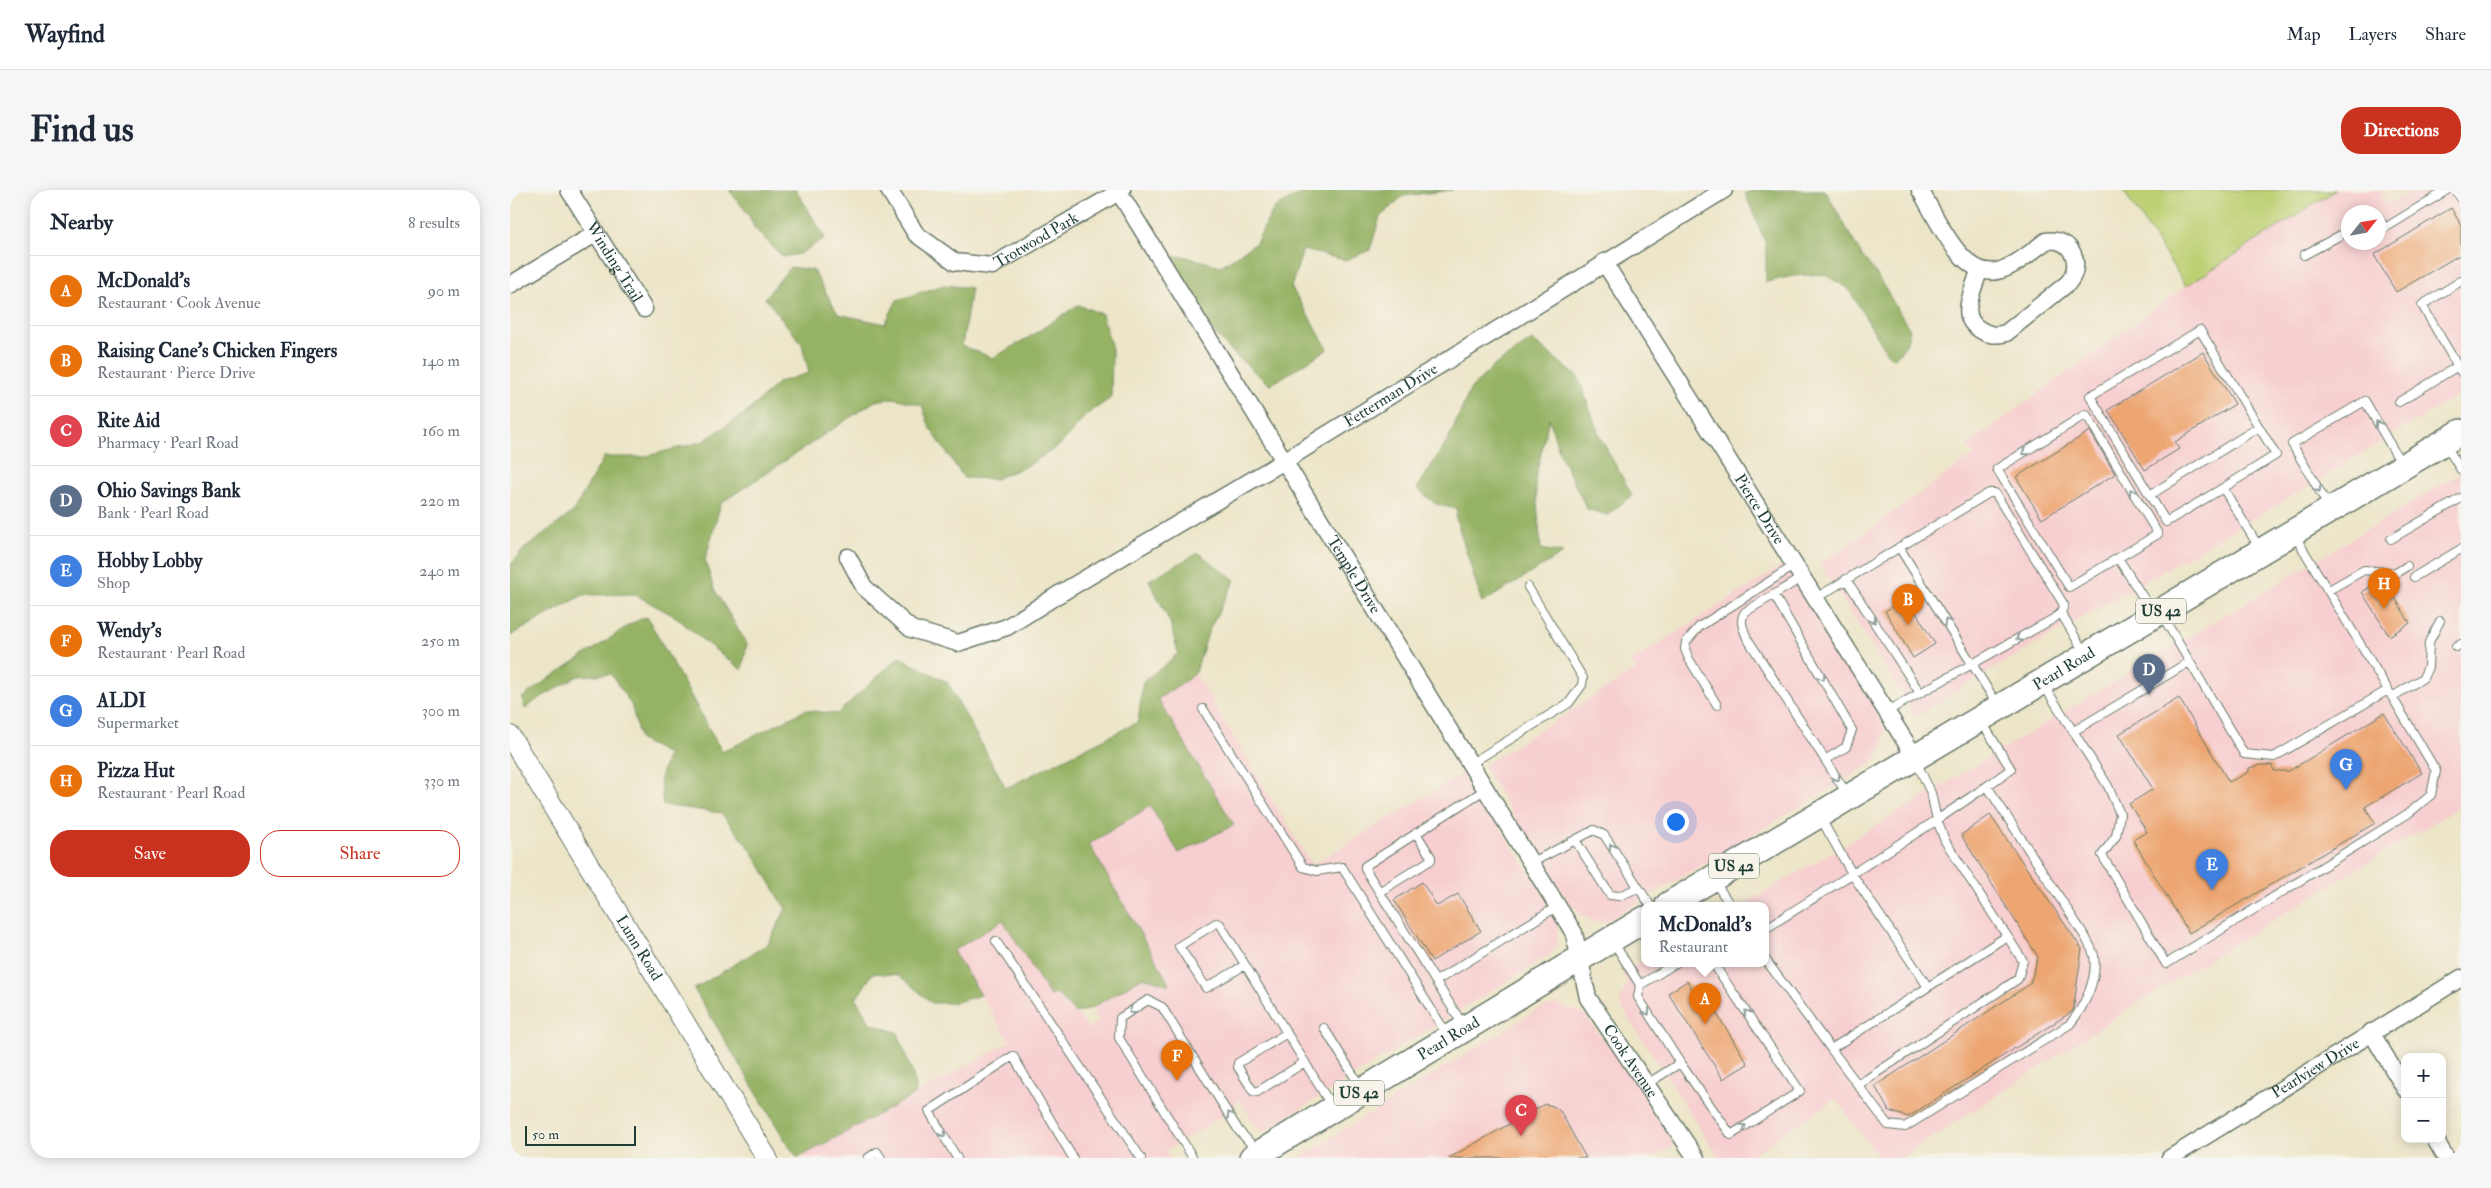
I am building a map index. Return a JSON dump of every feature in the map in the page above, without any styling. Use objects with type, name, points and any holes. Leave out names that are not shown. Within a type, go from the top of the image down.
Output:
[{"type":"main road","name":"Pearl Road","points":[[1671,902],[2456,435]]},
{"type":"main road","name":"Pearl Road","points":[[1256,1156],[1641,921]]},
{"type":"street","name":"Winding Trail","points":[[569,190],[644,310]]},
{"type":"street","name":"Trotwood Park","points":[[889,190],[916,234],[955,262],[992,266],[1121,191]]},
{"type":"street","name":"Fetterman Drive","points":[[848,557],[864,587],[911,629],[958,642],[1007,627],[1284,461],[1604,262],[1724,190]]},
{"type":"street","points":[[1920,190],[1961,258],[1979,270],[1995,272],[2006,268],[2046,241],[2051,240],[2066,244],[2074,254],[2076,263],[2073,276],[2068,283],[2006,333],[1996,335],[1985,333],[1976,327],[1968,313],[1969,301],[1979,270]]},
{"type":"street","name":"Temple Drive","points":[[1121,191],[1284,461],[1558,906],[1574,933],[1581,959]]},
{"type":"street","points":[[510,285],[596,234]]},
{"type":"street","name":"Pierce Drive","points":[[1604,262],[1915,758]]},
{"type":"street","name":"Lunn Road","points":[[510,736],[767,1158]]},
{"type":"street","name":"Cook Avenue","points":[[1581,959],[1588,998],[1696,1158]]},
{"type":"street","name":"Pearlview Drive","points":[[2170,1158],[2461,978]]},
{"type":"street","points":[[2371,1032],[2401,1082]]},
{"type":"street","points":[[2437,1143],[2446,1158]]},
{"type":"lane","points":[[2386,227],[2447,190]]},
{"type":"lane","points":[[2456,190],[2461,198]]},
{"type":"lane","points":[[2304,255],[2341,235]]},
{"type":"lane","points":[[2399,402],[2459,369],[2422,305],[2461,281]]},
{"type":"lane","points":[[2200,330],[2276,456],[2223,488],[2166,522],[2090,396],[2200,330]]},
{"type":"lane","points":[[2330,510],[2292,444],[2365,402],[2403,466]]},
{"type":"lane","points":[[2086,414],[2158,534],[2118,558],[2069,587],[1997,469],[2086,414]]},
{"type":"lane","points":[[2150,495],[2259,428]]},
{"type":"lane","points":[[2456,435],[2461,470]]},
{"type":"lane","points":[[2223,488],[2261,551]]},
{"type":"lane","points":[[1816,598],[1984,494],[1995,494],[2064,605],[2061,613],[1886,712]]},
{"type":"lane","points":[[2391,539],[2461,498]]},
{"type":"lane","points":[[2041,682],[2108,786],[2120,814],[2116,836],[2102,855],[2166,964],[2409,813],[2432,795],[2436,771],[2293,532]]},
{"type":"lane","points":[[1769,926],[1937,820],[2011,769],[1972,664],[1900,546]]},
{"type":"lane","points":[[2414,577],[2461,549]]},
{"type":"lane","points":[[2118,558],[2189,662],[2244,754],[2274,757],[2388,690]]},
{"type":"lane","points":[[2329,590],[2364,570],[2396,573],[2407,566]]},
{"type":"lane","points":[[1799,571],[1774,595],[1745,612],[1742,617],[1742,625],[1747,638],[1849,797]]},
{"type":"lane","points":[[1717,705],[1689,659],[1685,649],[1686,642],[1699,627],[1799,571]]},
{"type":"lane","points":[[1846,580],[1920,693]]},
{"type":"lane","points":[[1470,764],[1569,703],[1582,685],[1583,678],[1528,587]]},
{"type":"lane","points":[[1774,595],[1850,724],[1852,736],[1846,747],[1825,760]]},
{"type":"lane","points":[[2061,613],[2086,655]]},
{"type":"lane","points":[[2392,697],[2423,678],[2428,667],[2429,642],[2440,621]]},
{"type":"lane","points":[[2074,731],[2189,662]]},
{"type":"lane","points":[[1203,709],[1303,867],[1317,871],[1342,867],[1457,1033]]},
{"type":"lane","points":[[1858,1085],[2018,979],[2023,961],[1945,841],[1937,820],[1931,793],[1915,758]]},
{"type":"lane","points":[[1769,964],[1888,1125],[1905,1127],[2070,1024],[2084,1008],[2091,985],[2094,956],[2086,938],[1987,786]]},
{"type":"lane","points":[[1457,1033],[1436,982],[1379,892],[1365,866],[1486,789]]},
{"type":"lane","points":[[1819,815],[1851,873],[1928,988]]},
{"type":"lane","points":[[1532,863],[1594,830],[1598,830],[1604,835],[1638,888],[1661,902]]},
{"type":"lane","points":[[1379,892],[1430,860],[1431,856],[1416,833]]},
{"type":"lane","points":[[1575,840],[1610,895],[1619,896],[1638,888]]},
{"type":"lane","points":[[1712,878],[1728,902]]},
{"type":"lane","points":[[1436,982],[1558,906]]},
{"type":"lane","points":[[1245,965],[1206,988],[1179,946],[1218,923],[1245,965],[1333,1108]]},
{"type":"lane","points":[[1831,1048],[2007,936]]},
{"type":"lane","points":[[1612,939],[1640,985],[1638,997],[1680,1063],[1731,1134],[1800,1091],[1716,967]]},
{"type":"lane","points":[[996,940],[1140,1158]]},
{"type":"lane","points":[[1640,985],[1669,967]]},
{"type":"lane","points":[[1193,1158],[1119,1038],[1120,1018],[1148,1000],[1162,1007],[1256,1156]]},
{"type":"lane","points":[[1324,1028],[1363,1090]]},
{"type":"lane","points":[[1287,1033],[1238,1063],[1238,1067],[1252,1091],[1256,1092],[1305,1062]]},
{"type":"lane","points":[[957,1158],[929,1111],[1013,1056],[1073,1158]]},
{"type":"lane","points":[[1647,1084],[1680,1063]]},
{"type":"lane","points":[[868,1158],[877,1152],[881,1158]]},
{"type":"shaded area","points":[[2336,190],[2379,190],[2388,203],[2417,190],[2461,190],[2461,393],[2305,489],[1984,674],[1916,717],[1820,564],[1974,455],[1967,445],[2186,286]]},
{"type":"shaded area","points":[[2461,473],[2461,806],[2136,1004],[1901,1158],[1879,1158],[1836,1099],[1747,1158],[1719,1158],[1619,1003],[1627,984],[1623,972],[1641,961],[1641,967],[1769,967],[1769,902],[1749,902]]},
{"type":"shaded area","points":[[1786,563],[1870,701],[1885,730],[1882,747],[1873,763],[1606,922],[1598,923],[1583,917],[1565,897],[1483,766],[1637,669],[1630,662]]},
{"type":"shaded area","points":[[1195,674],[1312,865],[1465,772],[1547,901],[1558,923],[1557,947],[1548,956],[1261,1133],[1239,1099],[1233,1110],[1165,1151],[1170,1158],[799,1158],[1010,1042],[953,951],[1003,920],[1050,996],[1057,993],[1089,1028],[1098,1021],[1092,1008],[1143,977],[1169,984],[1089,844],[1150,806],[1158,698]]},
{"type":"shaded area","points":[[1556,1004],[1583,1013],[1636,1082],[1675,1145],[1652,1158],[1299,1158],[1538,1009]]},
{"type":"green space","points":[[729,190],[796,190],[825,238],[799,254],[783,257],[755,229],[748,214]]},
{"type":"green space","points":[[1308,190],[1453,190],[1403,196],[1380,217],[1370,250],[1345,260],[1303,250],[1291,287],[1328,349],[1270,385],[1234,354],[1196,312],[1173,257],[1183,256],[1221,266],[1256,243],[1274,208]]},
{"type":"green space","points":[[1754,190],[1825,190],[1862,256],[1875,272],[1910,330],[1906,345],[1895,358],[1888,355],[1848,288],[1823,274],[1793,276],[1766,282],[1766,244],[1745,193]]},
{"type":"green space","points":[[2123,190],[2336,190],[2186,286]]},
{"type":"green space","points":[[790,267],[813,270],[838,314],[885,324],[897,300],[944,285],[971,288],[962,346],[993,358],[1078,305],[1102,314],[1112,349],[1111,398],[1086,415],[1061,444],[1029,465],[995,479],[964,478],[930,428],[922,405],[894,398],[875,401],[721,503],[705,560],[714,589],[747,644],[742,670],[676,617],[634,594],[583,595],[510,636],[510,566],[523,550],[573,512],[604,457],[643,457],[702,442],[747,412],[779,382],[809,373],[802,344],[765,298]]},
{"type":"green space","points":[[1532,340],[1578,377],[1600,437],[1632,495],[1608,515],[1587,509],[1559,452],[1549,418],[1535,480],[1541,549],[1563,553],[1482,603],[1456,518],[1457,509],[1436,504],[1417,489],[1450,436],[1471,388],[1495,365]]},
{"type":"green space","points":[[1198,553],[1235,580],[1209,630],[1195,674],[1158,699],[1234,825],[1179,853],[1150,806],[1089,844],[1170,985],[1143,977],[1092,1008],[1075,1013],[1057,994],[1050,996],[1003,920],[953,951],[981,995],[953,1003],[932,1003],[899,975],[873,973],[856,999],[870,1023],[898,1033],[914,1078],[916,1094],[798,1158],[788,1145],[694,989],[768,944],[786,909],[751,850],[721,813],[663,805],[660,778],[668,754],[640,740],[631,704],[611,674],[578,676],[538,699],[525,709],[522,698],[629,625],[647,617],[722,752],[806,710],[837,714],[899,657],[947,682],[1006,788],[1138,722],[1143,681],[1168,663],[1178,653],[1170,622],[1149,580]]},
{"type":"building","points":[[2451,208],[2461,225],[2461,254],[2396,292],[2374,255],[2386,250],[2386,248]]},
{"type":"building","points":[[2203,352],[2235,404],[2175,442],[2179,449],[2145,470],[2108,410]]},
{"type":"building","points":[[2090,431],[2115,474],[2042,519],[2016,477]]},
{"type":"building","points":[[2384,579],[2410,623],[2389,636],[2362,592]]},
{"type":"building","points":[[1907,598],[1935,644],[1913,658],[1885,611]]},
{"type":"building","points":[[2179,698],[2229,782],[2249,772],[2249,768],[2261,765],[2272,765],[2274,771],[2289,771],[2384,713],[2422,773],[2365,807],[2375,823],[2189,933],[2133,840],[2147,832],[2129,804],[2153,789],[2119,734]]},
{"type":"building","points":[[1990,815],[2082,949],[2073,1011],[1908,1117],[1889,1111],[1875,1086],[2030,984],[2038,957],[1961,835]]},
{"type":"building","points":[[1422,882],[1437,906],[1458,894],[1481,931],[1432,961],[1394,900]]},
{"type":"building","points":[[1687,981],[1705,1010],[1712,1006],[1748,1064],[1723,1079],[1668,993]]},
{"type":"building","points":[[1545,1104],[1553,1106],[1560,1111],[1586,1158],[1449,1158]]},
{"type":"place","name":"Pizza Hut","points":[[2384,609]]},
{"type":"place","name":"Raising Cane's Chicken Fingers","points":[[1908,625]]},
{"type":"place","name":"Ohio Savings Bank","points":[[2149,695]]},
{"type":"place","name":"ALDI","points":[[2346,790]]},
{"type":"place","name":"Hobby Lobby","points":[[2212,890]]},
{"type":"place","name":"McDonald's","points":[[1705,1024]]},
{"type":"place","name":"Wendy's","points":[[1177,1081]]},
{"type":"place","name":"Rite Aid","points":[[1521,1136]]}]
